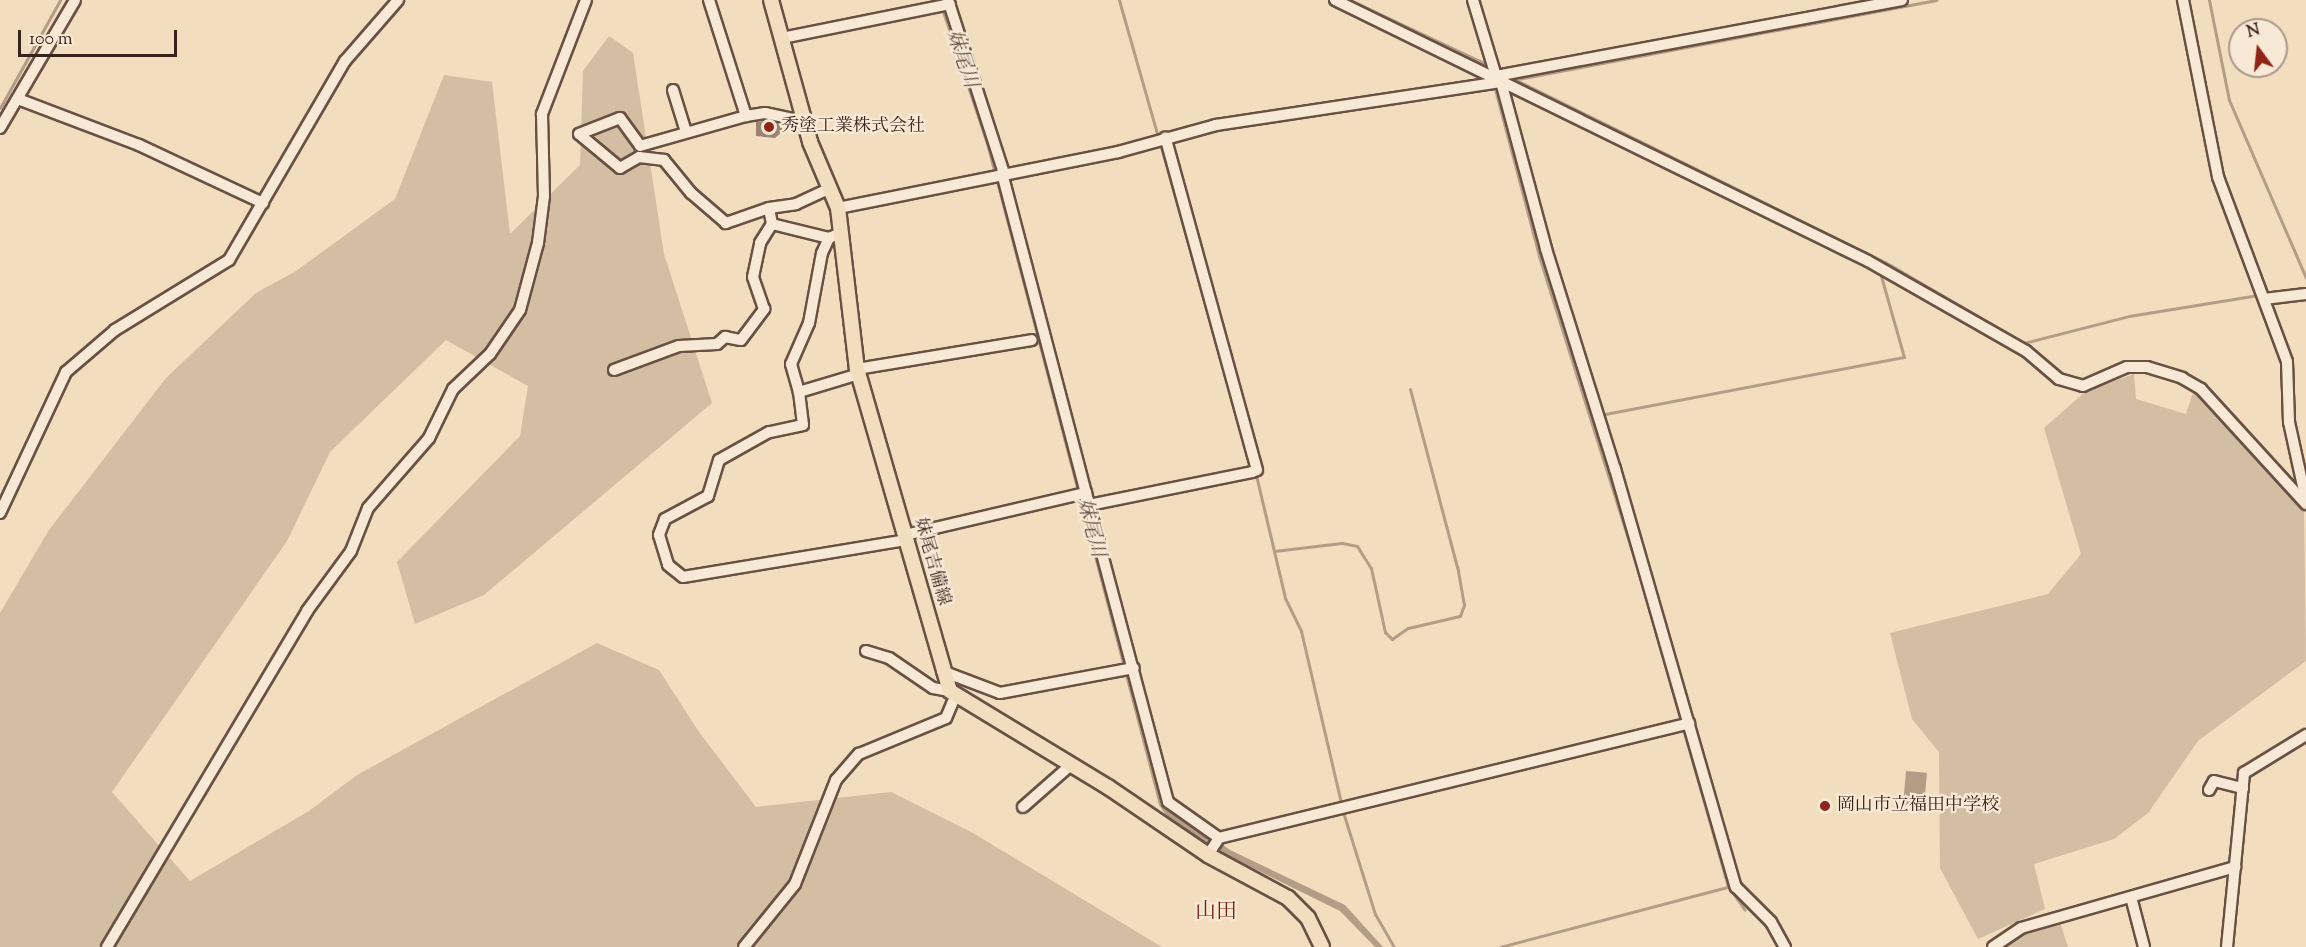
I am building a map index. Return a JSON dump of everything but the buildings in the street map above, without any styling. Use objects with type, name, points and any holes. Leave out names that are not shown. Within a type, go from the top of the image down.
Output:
[{"type":"main road","name":"妹尾吉備線","points":[[771,0],[804,121],[838,208],[835,236],[858,372],[942,671],[953,694]]},
{"type":"main road","points":[[953,694],[1072,764],[1209,853],[1288,898],[1308,918],[1322,947]]},
{"type":"street","points":[[0,128],[75,0]]},
{"type":"street","points":[[0,513],[66,372],[107,336],[229,260],[345,61],[398,0]]},
{"type":"street","points":[[107,947],[302,620],[351,551],[368,508],[429,438],[453,389],[490,354],[520,310],[538,243],[544,196],[542,114],[586,0]]},
{"type":"street","points":[[709,0],[747,116]]},
{"type":"street","points":[[1335,0],[1868,261],[2026,351],[2059,379],[2082,386],[2127,367],[2147,367],[2182,378],[2201,389],[2306,502]]},
{"type":"street","points":[[1473,0],[1499,79],[1684,724],[1736,887],[1771,922],[1785,947]]},
{"type":"street","points":[[838,208],[1118,152],[1161,139],[1235,122],[1499,79],[1902,0]]},
{"type":"street","points":[[2183,0],[2218,177],[2287,362],[2289,422],[2306,502]]},
{"type":"street","points":[[782,38],[946,4],[1000,174],[1081,494],[1089,505],[1130,669],[1168,802],[1218,839]]},
{"type":"street","points":[[673,90],[686,132]]},
{"type":"street","points":[[18,99],[139,145],[263,202]]},
{"type":"street","points":[[804,121],[765,113],[640,146],[620,118],[579,134],[620,168],[639,157],[664,160],[691,193],[726,224],[769,208],[796,204],[830,188]]},
{"type":"street","points":[[1089,505],[1254,471],[1161,139]]},
{"type":"street","points":[[614,370],[679,346],[717,344],[725,337],[741,340],[764,309],[753,277],[759,243],[772,224],[769,208]]},
{"type":"street","points":[[772,224],[835,236],[809,323],[791,364],[799,392],[803,425],[769,432],[719,460],[708,496],[665,519],[659,535],[668,565],[682,577],[906,538],[1081,494]]},
{"type":"street","points":[[2262,296],[2306,294]]},
{"type":"street","points":[[799,392],[858,372],[1032,340]]},
{"type":"street","points":[[744,947],[795,884],[836,780],[859,754],[946,718],[953,694],[933,687],[889,658],[866,651]]},
{"type":"street","points":[[942,671],[1000,693],[1130,669]]},
{"type":"street","points":[[1209,853],[1218,839],[1684,724]]},
{"type":"street","points":[[2227,947],[2244,773],[2306,735]]},
{"type":"street","points":[[1023,807],[1072,764]]},
{"type":"street","points":[[2209,790],[2214,781],[2243,788]]},
{"type":"street","points":[[1993,947],[2020,928],[2235,867]]},
{"type":"street","points":[[2131,897],[2144,947]]},
{"type":"shaded area","points":[[609,36],[633,53],[664,254],[712,403],[484,595],[415,624],[397,562],[520,436],[528,386],[446,340],[330,452],[287,541],[112,792],[190,881],[309,811],[357,775],[597,643],[659,670],[699,732],[756,807],[891,792],[973,833],[1162,947],[0,947],[0,613],[49,530],[166,378],[256,293],[296,271],[395,199],[444,75],[492,82],[510,234],[580,165],[583,71]]},
{"type":"shaded area","points":[[2134,374],[2136,399],[2186,414],[2194,390],[2304,506],[2306,661],[2198,741],[2148,813],[2114,839],[2034,864],[2045,909],[1978,939],[1940,868],[1939,752],[1912,719],[1890,633],[2048,594],[2081,554],[2044,428],[2086,391]]},
{"type":"shaded area","points":[[2060,922],[2068,947],[2004,947],[2005,940]]},
{"type":"water","name":"妹尾川","points":[[938,0],[946,0],[989,132],[1167,803],[1230,850],[1345,905],[1383,947],[1375,947],[1340,911],[1216,850],[1168,818],[1159,805],[986,144]]},
{"type":"water","points":[[1906,771],[1927,773],[1923,813],[1903,811]]},
{"type":"waterway","points":[[0,108],[60,0]]},
{"type":"waterway","points":[[1119,0],[1158,137]]},
{"type":"waterway","points":[[1350,0],[1486,64]]},
{"type":"waterway","points":[[1518,79],[1937,0]]},
{"type":"waterway","points":[[2209,0],[2229,100],[2306,278]]},
{"type":"waterway","points":[[1514,79],[1885,262],[2024,343],[2129,316],[2258,295]]},
{"type":"waterway","points":[[1495,89],[1539,256],[1639,574],[1728,886],[1745,910]]},
{"type":"waterway","points":[[1160,143],[1239,426]]},
{"type":"waterway","points":[[1605,414],[1904,357],[1881,276]]},
{"type":"waterway","points":[[2271,293],[2306,288]]},
{"type":"waterway","points":[[1274,551],[1342,543],[1357,546],[1371,568],[1385,632],[1392,639],[1408,628],[1460,616],[1464,605],[1457,567],[1410,389]]},
{"type":"waterway","points":[[1256,475],[1285,598],[1301,631],[1343,812],[1375,914],[1394,947]]},
{"type":"waterway","points":[[1500,947],[1727,887]]},
{"type":"place","name":"秀塗工業株式会社","points":[[769,127]]},
{"type":"place","name":"岡山市立福田中学校","points":[[1825,806]]},
{"type":"district","name":"山田","points":[[1216,912]]}]
